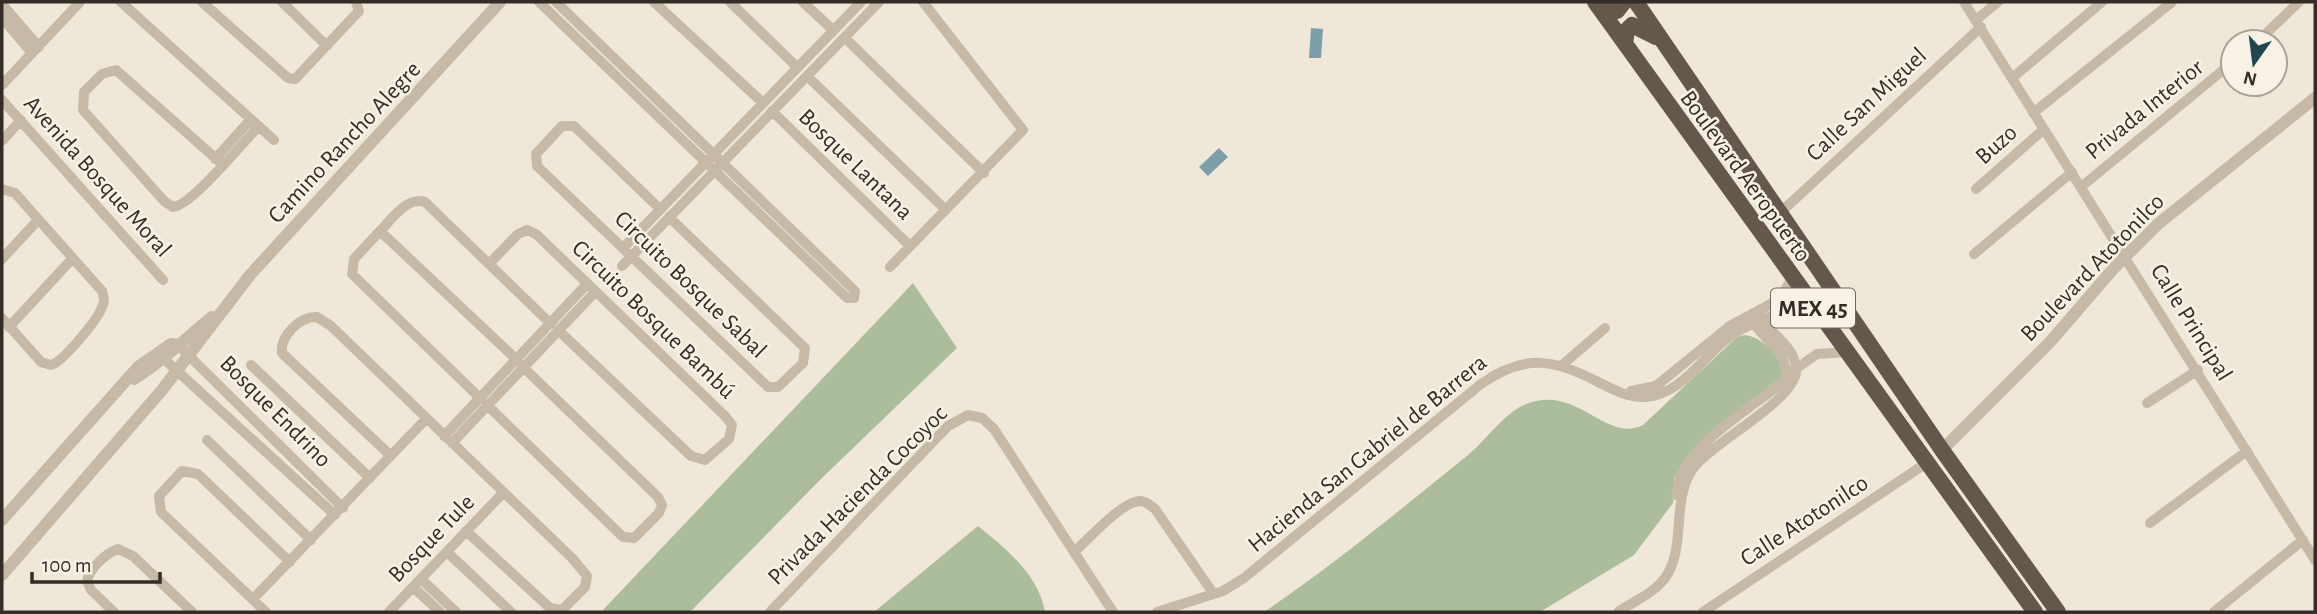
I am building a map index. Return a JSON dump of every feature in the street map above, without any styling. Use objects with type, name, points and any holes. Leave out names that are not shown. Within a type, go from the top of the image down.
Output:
[{"type":"highway","points":[[1597,2],[1612,11],[1620,9],[1624,2]]},
{"type":"highway","name":"Boulevard Aeropuerto","points":[[1597,2],[1809,302],[2035,612]]},
{"type":"highway","name":"Boulevard Aeropuerto","points":[[1636,2],[1942,450],[2058,612]]},
{"type":"highway","points":[[1625,44],[1627,30],[1632,25],[1642,27],[1664,42]]},
{"type":"street","points":[[2,85],[79,2]]},
{"type":"street","points":[[202,2],[290,79],[298,78],[359,11],[356,2]]},
{"type":"street","points":[[282,2],[327,46]]},
{"type":"street","name":"Camino Rancho Alegre","points":[[220,311],[500,2]]},
{"type":"street","points":[[539,2],[847,298],[854,298],[855,291],[556,2]]},
{"type":"street","name":"Bosque Lantana","points":[[654,2],[762,102]]},
{"type":"street","points":[[730,2],[797,67]]},
{"type":"street","points":[[803,2],[833,30]]},
{"type":"street","points":[[623,248],[860,2]]},
{"type":"street","points":[[622,266],[879,2]]},
{"type":"street","points":[[890,267],[1021,135],[1022,125],[923,2]]},
{"type":"street","name":"Calle Principal","points":[[1964,2],[2315,559]]},
{"type":"street","name":"Calle San Miguel","points":[[1781,212],[1998,2]]},
{"type":"street","points":[[2012,78],[2102,2]]},
{"type":"street","points":[[2033,113],[2172,2]]},
{"type":"street","points":[[2272,28],[2299,2]]},
{"type":"street","points":[[125,3],[274,139]]},
{"type":"street","points":[[2,4],[36,50]]},
{"type":"street","points":[[2,18],[36,50]]},
{"type":"street","points":[[845,38],[984,173]]},
{"type":"street","points":[[218,162],[116,70],[102,74],[84,92],[83,110],[167,205],[183,205],[255,122]]},
{"type":"street","name":"Privada Interior","points":[[2081,187],[2219,74]]},
{"type":"street","points":[[807,76],[947,210]]},
{"type":"street","name":"Boulevard Atotonilco","points":[[1942,450],[2050,342],[2126,256],[2180,206],[2315,98]]},
{"type":"street","name":"Avenida Bosque Moral","points":[[2,100],[163,280]]},
{"type":"street","name":"Bosque Lantana","points":[[772,111],[911,246]]},
{"type":"street","points":[[2,141],[21,120]]},
{"type":"street","name":"Circuito Bosque Sabal","points":[[660,209],[573,126],[562,126],[536,154],[537,166],[768,387],[778,387],[803,363],[805,348],[668,217]]},
{"type":"street","name":"Buzo","points":[[1976,189],[2043,130]]},
{"type":"street","points":[[1974,254],[2071,172]]},
{"type":"street","points":[[2,189],[15,193],[102,291],[104,303],[61,359],[51,365],[41,362],[2,318]]},
{"type":"street","name":"Circuito Bosque Bambú","points":[[380,231],[407,205],[420,200],[433,208],[489,264],[555,328],[691,456],[705,460],[729,439],[732,425],[725,416],[531,231],[518,234],[489,264]]},
{"type":"street","points":[[2,259],[38,220]]},
{"type":"street","points":[[380,231],[521,364],[658,497],[662,505],[659,513],[634,538],[623,537],[352,274],[354,259],[380,231]]},
{"type":"street","points":[[9,327],[72,259]]},
{"type":"street","points":[[1697,359],[1750,314],[1780,299],[1792,278]]},
{"type":"street","points":[[555,328],[587,284]]},
{"type":"street","points":[[448,439],[555,328],[595,292]]},
{"type":"street","points":[[1559,364],[1620,388],[1643,391],[1666,379],[1739,330],[1809,302]]},
{"type":"street","points":[[128,383],[164,359],[220,311]]},
{"type":"street","points":[[2,575],[177,371],[220,311]]},
{"type":"street","points":[[1621,610],[1662,573],[1675,525],[1677,489],[1684,468],[1744,418],[1787,391],[1792,369],[1785,346],[1757,324],[1750,314]]},
{"type":"street","points":[[391,456],[282,353],[282,342],[306,318],[323,320],[584,571],[587,581],[582,593],[562,610],[550,608],[466,531]]},
{"type":"street","points":[[1559,364],[1605,328]]},
{"type":"street","points":[[2,520],[128,383],[138,368],[171,344],[178,345]]},
{"type":"street","name":"Bosque Endrino","points":[[178,345],[339,512]]},
{"type":"street","points":[[1792,369],[1816,354],[1848,352]]},
{"type":"street","name":"Bosque Endrino","points":[[164,359],[339,512]]},
{"type":"street","name":"Hacienda San Gabriel de Barrera","points":[[1157,612],[1213,593],[1244,578],[1496,373],[1531,362],[1559,364]]},
{"type":"street","points":[[251,365],[370,478]]},
{"type":"street","points":[[2147,403],[2198,370]]},
{"type":"street","name":"Privada Hacienda Cocoyoc","points":[[770,612],[948,426],[968,415],[982,418],[994,429],[1075,551]]},
{"type":"street","points":[[253,599],[426,419]]},
{"type":"street","points":[[207,440],[311,540]]},
{"type":"street","points":[[2150,523],[2247,451]]},
{"type":"street","name":"Calle Atotonilco","points":[[1703,612],[1928,462]]},
{"type":"street","points":[[266,612],[159,508],[159,496],[175,475],[187,470],[198,474],[290,562]]},
{"type":"street","name":"Bosque Tule","points":[[389,612],[503,493]]},
{"type":"street","points":[[1113,612],[1075,551],[1135,501],[1146,502],[1155,509],[1213,593]]},
{"type":"street","points":[[2214,612],[2304,541]]},
{"type":"street","points":[[114,612],[91,590],[87,581],[90,573],[105,556],[117,549],[133,556],[192,612]]},
{"type":"street","points":[[447,552],[511,612]]},
{"type":"street","points":[[421,579],[456,612]]},
{"type":"street","points":[[413,587],[440,612]]},
{"type":"green space","points":[[913,283],[957,348],[822,478],[690,612],[601,612]]},
{"type":"green space","points":[[1744,335],[1758,339],[1770,349],[1782,368],[1783,375],[1694,450],[1674,479],[1673,503],[1634,555],[1540,612],[1264,612],[1393,516],[1468,455],[1517,409],[1543,400],[1560,401],[1616,427],[1629,429],[1643,425],[1736,338]]},
{"type":"green space","points":[[978,526],[1010,553],[1029,575],[1042,599],[1045,612],[874,612]]},
{"type":"water","points":[[1311,28],[1323,29],[1321,58],[1309,58]]},
{"type":"water","points":[[1219,148],[1228,157],[1208,176],[1199,167]]}]
